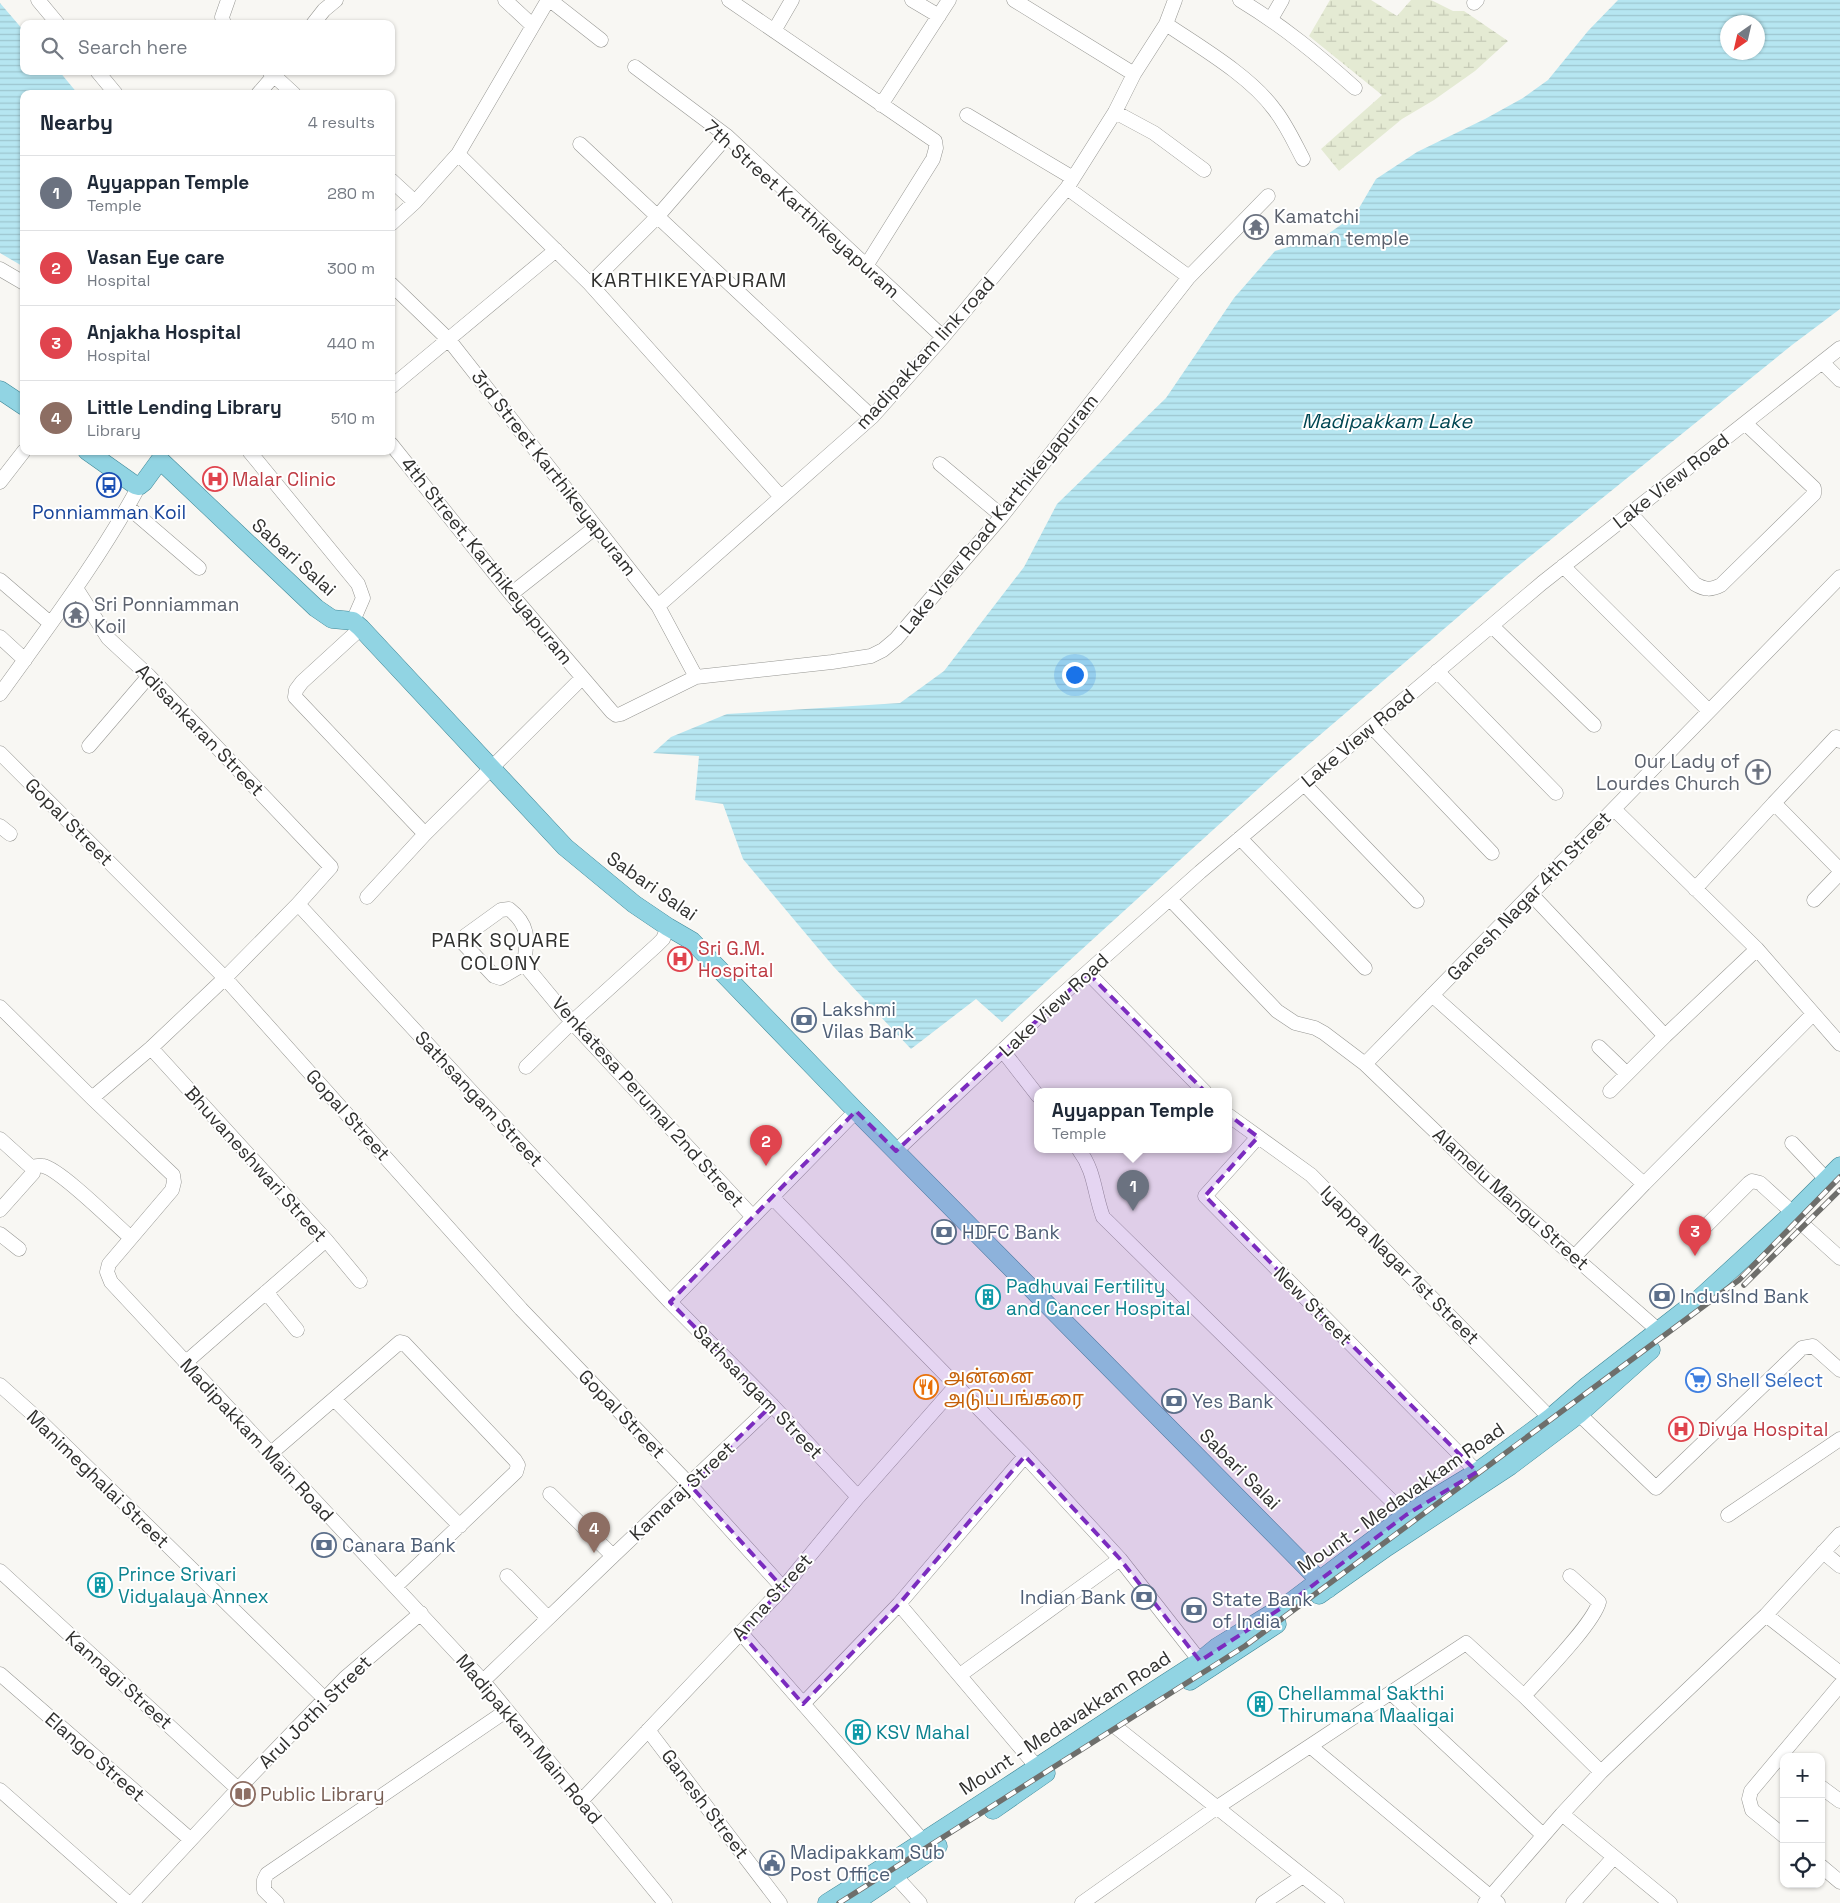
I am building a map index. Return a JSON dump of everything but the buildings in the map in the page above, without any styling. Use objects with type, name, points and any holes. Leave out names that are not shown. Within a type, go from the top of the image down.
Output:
[{"type":"main road","points":[[0,390],[20,403]]},
{"type":"main road","points":[[92,455],[132,484],[138,486],[144,482],[163,456]]},
{"type":"main road","name":"Sabari Salai","points":[[163,456],[316,608],[332,619],[357,624],[565,847],[634,904],[692,941],[856,1112],[1324,1584]]},
{"type":"main road","name":"Mount - Medavakkam Road","points":[[854,1903],[924,1842],[1036,1766],[1111,1724],[1324,1584],[1406,1516],[1555,1423],[1579,1414],[1796,1217],[1833,1180],[1840,1166]]},
{"type":"main road","name":"Mount - Medavakkam Road","points":[[827,1903],[890,1871],[1044,1775],[1217,1647],[1292,1601],[1387,1547],[1510,1466],[1555,1423],[1587,1386],[1699,1299],[1796,1217]]},
{"type":"street","points":[[38,0],[55,20]]},
{"type":"street","points":[[223,20],[222,17],[228,0]]},
{"type":"street","points":[[316,20],[336,0]]},
{"type":"street","points":[[505,0],[532,25]]},
{"type":"street","points":[[395,220],[415,202],[458,154],[532,25],[549,0],[601,40]]},
{"type":"street","points":[[729,0],[935,141],[936,148],[933,160],[866,266]]},
{"type":"street","points":[[774,31],[792,0]]},
{"type":"street","points":[[912,0],[938,16]]},
{"type":"street","points":[[881,105],[949,0]]},
{"type":"street","points":[[1014,0],[1134,74]]},
{"type":"street","points":[[1070,183],[1115,112],[1134,74],[1166,24],[1175,0]]},
{"type":"street","points":[[1240,0],[1271,18],[1307,46],[1355,88]]},
{"type":"street","points":[[1271,18],[1282,0]]},
{"type":"street","points":[[1166,24],[1228,67],[1257,91],[1274,108],[1303,159]]},
{"type":"street","name":"7th Street Karthikeyapuram","points":[[635,67],[727,136],[943,337]]},
{"type":"street","points":[[100,75],[113,90]]},
{"type":"street","points":[[261,90],[272,75]]},
{"type":"street","points":[[276,75],[290,90]]},
{"type":"street","points":[[1115,112],[1154,133],[1204,170]]},
{"type":"street","points":[[967,115],[1070,183],[1189,277]]},
{"type":"street","points":[[590,284],[658,217],[727,136]]},
{"type":"street","points":[[580,144],[872,417]]},
{"type":"street","points":[[458,154],[590,284],[782,497]]},
{"type":"street","name":"madipakkam link road","points":[[658,606],[872,417],[943,337],[1070,183]]},
{"type":"street","points":[[395,184],[415,202]]},
{"type":"street","name":"Lake View Road Karthikeyapuram","points":[[582,678],[612,712],[618,715],[696,677],[832,662],[871,656],[883,650],[896,639],[1002,516],[1189,277],[1268,196]]},
{"type":"street","points":[[395,384],[556,250]]},
{"type":"street","points":[[0,269],[20,281]]},
{"type":"street","name":"3rd Street Karthikeyapuram","points":[[395,288],[449,340],[658,606],[696,677]]},
{"type":"street","name":"Lake View Road","points":[[896,1151],[1056,1000],[1240,838],[1563,566],[1840,348]]},
{"type":"street","points":[[1822,362],[1840,380]]},
{"type":"street","points":[[1630,513],[1694,584],[1704,589],[1713,589],[1721,585],[1815,491],[1746,423]]},
{"type":"street","name":"4th Street, Karthikeyapuram","points":[[395,449],[511,594],[582,678]]},
{"type":"street","points":[[0,482],[21,455]]},
{"type":"street","points":[[252,455],[358,584],[363,598],[357,624],[302,682],[296,690],[295,697],[425,834]]},
{"type":"street","points":[[940,464],[1002,516]]},
{"type":"street","points":[[0,694],[76,588],[128,507],[138,486]]},
{"type":"street","points":[[128,507],[199,568]]},
{"type":"street","points":[[511,594],[596,526]]},
{"type":"street","points":[[1563,566],[1709,711]]},
{"type":"street","name":"Ganesh Nagar 4th Street","points":[[1365,1064],[1840,577]]},
{"type":"street","points":[[0,580],[50,623]]},
{"type":"street","name":"Adisankaran Street","points":[[76,588],[108,638],[149,676],[331,867],[298,904]]},
{"type":"street","points":[[1492,626],[1594,725]]},
{"type":"street","points":[[0,636],[25,660]]},
{"type":"street","points":[[1437,671],[1556,793]]},
{"type":"street","points":[[90,746],[149,676]]},
{"type":"street","points":[[367,897],[425,834],[582,678]]},
{"type":"street","points":[[1372,727],[1492,853]]},
{"type":"street","points":[[1695,888],[1839,737]]},
{"type":"street","name":"Gopal Street","points":[[0,753],[225,978],[521,1309],[690,1485],[783,1588]]},
{"type":"street","points":[[1304,784],[1416,901]]},
{"type":"street","points":[[1774,803],[1840,872],[1814,900]]},
{"type":"street","points":[[1614,809],[1757,949],[1840,1044]]},
{"type":"street","points":[[1240,838],[1365,968]]},
{"type":"street","points":[[1531,894],[1665,1036]]},
{"type":"street","name":"Alamelu Mangu Street","points":[[1171,900],[1277,1011],[1295,1023],[1316,1028],[1365,1064],[1484,1178],[1659,1331]]},
{"type":"street","points":[[92,1098],[151,1048],[225,978],[298,904]]},
{"type":"street","name":"Sathsangam Street","points":[[298,904],[670,1302],[772,1405],[858,1497]]},
{"type":"street","points":[[501,910],[509,910],[516,915],[528,938],[524,964],[500,978],[494,976],[464,944],[465,936],[501,910]]},
{"type":"street","points":[[526,1067],[572,1022],[658,945],[668,927]]},
{"type":"street","points":[[1610,1091],[1757,949]]},
{"type":"street","name":"Venkatesa Perumal 2nd Street","points":[[524,964],[572,1022],[753,1217]]},
{"type":"street","points":[[1088,973],[1201,1088]]},
{"type":"street","points":[[1432,995],[1644,1184]]},
{"type":"street","name":"Madipakkam Main Road","points":[[0,1007],[173,1175],[172,1190],[109,1264],[108,1276],[185,1363],[483,1681],[666,1903]]},
{"type":"street","points":[[1574,1257],[1813,1014]]},
{"type":"street","points":[[1599,1047],[1627,1074]]},
{"type":"street","name":"Bhuvaneshwari Street","points":[[151,1048],[326,1240],[360,1281]]},
{"type":"street","points":[[1003,1051],[1034,1091]]},
{"type":"street","points":[[670,1302],[856,1112]]},
{"type":"street","name":"Iyappa Nagar 1st Street","points":[[1232,1118],[1311,1175],[1555,1423]]},
{"type":"street","name":"New Street","points":[[1258,1136],[1205,1196],[1477,1472]]},
{"type":"street","points":[[0,1139],[31,1167],[32,1172],[29,1178],[0,1210]]},
{"type":"street","points":[[1792,1144],[1833,1180]]},
{"type":"street","points":[[1081,1153],[1091,1168],[1098,1205],[1103,1217],[1406,1516]]},
{"type":"street","points":[[31,1167],[43,1166],[53,1170],[131,1238]]},
{"type":"street","points":[[1704,1227],[1752,1181],[1760,1183],[1840,1258]]},
{"type":"street","points":[[773,1198],[1025,1456],[1120,1559],[1200,1661]]},
{"type":"street","points":[[0,1234],[19,1249]]},
{"type":"street","points":[[185,1363],[326,1240]]},
{"type":"street","points":[[266,1292],[297,1330]]},
{"type":"street","points":[[270,1454],[398,1344],[404,1344],[515,1460],[518,1465],[516,1472],[396,1586]]},
{"type":"street","points":[[1579,1414],[1656,1488],[1802,1348],[1813,1346],[1840,1370]]},
{"type":"street","name":"Manimeghalai Street","points":[[0,1385],[44,1425],[324,1699]]},
{"type":"street","name":"Anna Street","points":[[582,1800],[783,1588],[858,1497],[956,1387]]},
{"type":"street","points":[[334,1399],[460,1526]]},
{"type":"street","name":"Kamaraj Street","points":[[483,1681],[772,1405]]},
{"type":"street","points":[[1728,1515],[1840,1439]]},
{"type":"street","points":[[803,1704],[899,1604],[1025,1456]]},
{"type":"street","points":[[550,1494],[612,1556]]},
{"type":"street","points":[[1310,1746],[1491,1901],[1543,1835],[1601,1772],[1766,1615],[1840,1534]]},
{"type":"street","points":[[1823,1552],[1840,1566]]},
{"type":"street","points":[[960,1675],[1120,1559]]},
{"type":"street","name":"Kannagi Street","points":[[0,1571],[238,1789]]},
{"type":"street","points":[[507,1576],[548,1618]]},
{"type":"street","points":[[1524,1696],[1587,1623],[1598,1607],[1599,1602],[1570,1576]]},
{"type":"street","points":[[899,1604],[1036,1766]]},
{"type":"street","name":"Arul Jothi Street","points":[[132,1903],[190,1839],[324,1699],[345,1678],[421,1613]]},
{"type":"street","points":[[1766,1615],[1840,1673]]},
{"type":"street","points":[[741,1633],[924,1842]]},
{"type":"street","points":[[1082,1903],[1216,1808],[1466,1643],[1524,1696],[1601,1772]]},
{"type":"street","name":"Elango Street","points":[[0,1674],[190,1839]]},
{"type":"street","points":[[1780,1833],[1752,1810],[1751,1791],[1840,1686]]},
{"type":"street","points":[[1391,1692],[1543,1835]]},
{"type":"street","points":[[277,1903],[264,1890],[264,1880],[267,1874],[506,1711]]},
{"type":"street","points":[[1111,1724],[1337,1903]]},
{"type":"street","name":"Ganesh Street","points":[[648,1730],[780,1903]]},
{"type":"street","points":[[0,1790],[128,1903]]},
{"type":"street","points":[[1825,1790],[1840,1801]]},
{"type":"street","points":[[1562,1814],[1670,1903]]},
{"type":"street","points":[[1573,1903],[1614,1857]]},
{"type":"street","points":[[1825,1869],[1840,1882]]},
{"type":"street","points":[[890,1871],[920,1903]]},
{"type":"street","points":[[1263,1903],[1303,1876]]},
{"type":"highlighted area","points":[[1088,973],[1225,1112],[1258,1137],[1205,1196],[1477,1472],[1406,1515],[1292,1601],[1200,1661],[1120,1559],[1025,1456],[899,1604],[803,1704],[741,1633],[783,1588],[690,1485],[772,1405],[670,1302],[856,1111],[896,1151]]},
{"type":"green space","points":[[1330,0],[1371,0],[1397,16],[1411,0],[1431,0],[1453,11],[1464,11],[1508,41],[1475,71],[1434,100],[1402,119],[1339,171],[1321,149],[1382,95],[1309,36]]},
{"type":"water","name":"Madipakkam Lake","points":[[1618,0],[1840,0],[1840,309],[1792,345],[1507,575],[1279,770],[1002,1022],[976,999],[911,1049],[833,966],[743,859],[723,804],[695,800],[699,756],[653,753],[671,737],[727,714],[900,703],[944,671],[1024,567],[1057,504],[1166,398],[1234,298],[1275,251],[1325,236],[1355,215],[1376,179],[1417,152],[1523,98],[1548,80],[1588,31]]},
{"type":"water","points":[[0,3],[20,26],[20,75],[62,75],[75,90],[20,90],[20,265],[0,253]]},
{"type":"railway","points":[[839,1903],[1245,1646],[1739,1280],[1840,1177]]},
{"type":"railway","points":[[1744,1285],[1840,1190]]},
{"type":"place","name":"Kamatchi amman temple","points":[[1256,227]]},
{"type":"place","name":"Malar Clinic","points":[[215,479]]},
{"type":"place","name":"Ponniamman Koil","points":[[109,485]]},
{"type":"place","name":"Sri Ponniamman Koil","points":[[76,615]]},
{"type":"place","name":"Our Lady of Lourdes Church","points":[[1758,772]]},
{"type":"place","name":"Sri G.M. Hospital","points":[[680,959]]},
{"type":"place","name":"Lakshmi Vilas Bank","points":[[804,1020]]},
{"type":"place","name":"Vasan Eye care","points":[[766,1166]]},
{"type":"place","name":"Ayyappan Temple","points":[[1133,1211]]},
{"type":"place","name":"HDFC Bank","points":[[944,1232]]},
{"type":"place","name":"Anjakha Hospital","points":[[1695,1256]]},
{"type":"place","name":"IndusInd Bank","points":[[1662,1296]]},
{"type":"place","name":"Padhuvai Fertility and Cancer Hospital","points":[[988,1297]]},
{"type":"place","name":"Shell Select","points":[[1698,1380]]},
{"type":"place","name":"அன்னை அடுப்பங்கரை","points":[[926,1387]]},
{"type":"place","name":"Yes Bank","points":[[1174,1401]]},
{"type":"place","name":"Divya Hospital","points":[[1681,1429]]},
{"type":"place","name":"Canara Bank","points":[[324,1545]]},
{"type":"place","name":"Little Lending Library","points":[[594,1553]]},
{"type":"place","name":"Prince Srivari Vidyalaya Annex","points":[[100,1585]]},
{"type":"place","name":"Indian Bank","points":[[1144,1597]]},
{"type":"place","name":"State Bank of India","points":[[1194,1610]]},
{"type":"place","name":"Chellammal Sakthi Thirumana Maaligai","points":[[1260,1704]]},
{"type":"place","name":"KSV Mahal","points":[[858,1732]]},
{"type":"place","name":"Public Library","points":[[243,1794]]},
{"type":"place","name":"Madipakkam Sub Post Office","points":[[772,1863]]},
{"type":"district","name":"KARTHIKEYAPURAM","points":[[689,280]]},
{"type":"district","name":"PARK SQUARE COLONY","points":[[501,952]]}]
